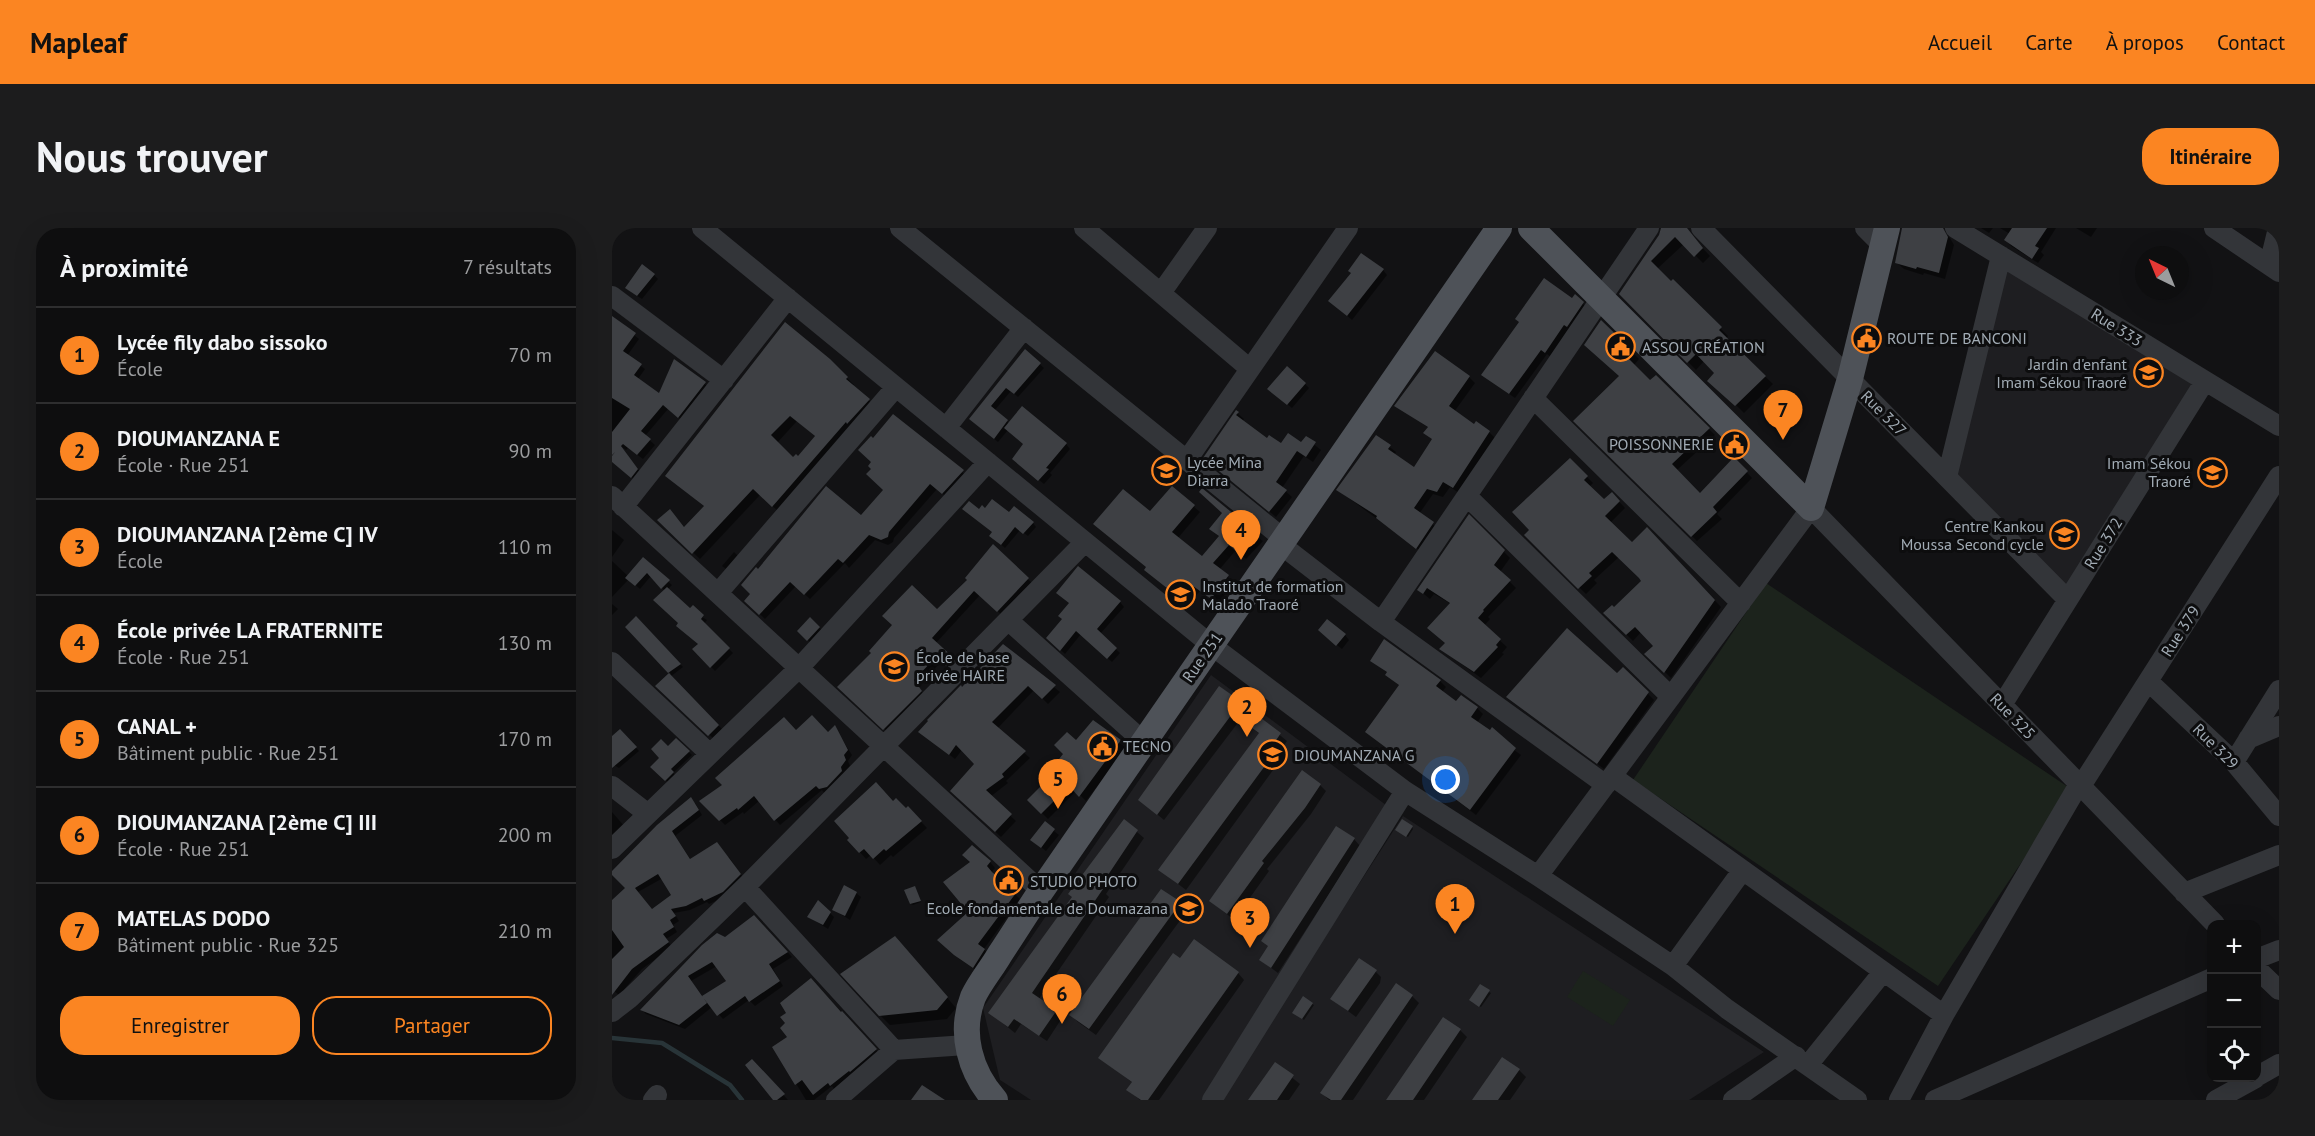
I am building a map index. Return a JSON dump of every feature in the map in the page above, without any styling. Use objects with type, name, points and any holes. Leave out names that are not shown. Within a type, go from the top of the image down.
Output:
[{"type":"main road","name":"Rue 251","points":[[995,1100],[974,1068],[966,1045],[968,1019],[974,997],[1041,891],[1499,228]]},
{"type":"main road","points":[[1531,228],[1812,508],[1850,379],[1885,237]]},
{"type":"street","points":[[702,228],[723,236],[788,298],[1211,645],[1405,791],[1673,966],[1727,1009],[1857,1100]]},
{"type":"street","points":[[900,228],[1187,460],[1282,542],[1381,622],[1742,871],[1944,1015]]},
{"type":"street","points":[[1084,228],[1250,369]]},
{"type":"street","points":[[1161,293],[1207,228]]},
{"type":"street","points":[[1187,460],[1348,228]]},
{"type":"street","points":[[1381,622],[1649,228]]},
{"type":"street","name":"Rue 327","points":[[1701,228],[2067,599]]},
{"type":"street","points":[[1865,228],[1885,237]]},
{"type":"street","name":"Rue 333","points":[[1955,228],[2279,426]]},
{"type":"street","points":[[2214,228],[2274,269],[2278,228]]},
{"type":"street","points":[[1947,477],[2001,256]]},
{"type":"street","points":[[612,296],[724,380]]},
{"type":"street","points":[[788,298],[724,380],[618,501],[1041,891]]},
{"type":"street","points":[[946,428],[1024,328]]},
{"type":"street","name":"Rue 372","points":[[2002,705],[2205,381]]},
{"type":"street","points":[[718,593],[896,387]]},
{"type":"street","points":[[1533,398],[1741,603]]},
{"type":"street","points":[[612,849],[799,669],[988,462]]},
{"type":"street","name":"Rue 379","points":[[1899,1100],[1944,1015],[2080,785],[2279,476]]},
{"type":"street","points":[[1467,496],[1671,697]]},
{"type":"street","points":[[1538,876],[1812,508]]},
{"type":"street","name":"Rue 325","points":[[1812,508],[2211,920]]},
{"type":"street","points":[[612,1012],[630,998],[745,887],[1085,542]]},
{"type":"street","points":[[1009,621],[1144,742]]},
{"type":"street","points":[[612,662],[710,754]]},
{"type":"street","name":"Rue 329","points":[[2148,681],[2234,762],[2279,816]]},
{"type":"street","points":[[2234,762],[2279,690]]},
{"type":"street","points":[[2248,740],[2279,726]]},
{"type":"street","points":[[612,786],[648,814]]},
{"type":"street","points":[[1212,1100],[1405,791]]},
{"type":"street","points":[[2184,892],[2279,855]]},
{"type":"street","points":[[1673,966],[1742,871]]},
{"type":"street","points":[[745,887],[894,1050]]},
{"type":"street","points":[[2261,957],[2279,950]]},
{"type":"street","points":[[1733,1100],[1802,1060],[1883,972]]},
{"type":"street","points":[[2261,973],[2279,990]]},
{"type":"street","points":[[1935,1100],[2207,980]]},
{"type":"street","points":[[836,1100],[894,1050],[966,1045]]},
{"type":"street","points":[[2261,1074],[2279,1064]]},
{"type":"street","points":[[2216,1100],[2247,1082]]},
{"type":"shaded area","points":[[2007,260],[2205,381],[2067,599],[1952,482]]},
{"type":"shaded area","points":[[1766,583],[2071,789],[1938,986],[1633,780]]},
{"type":"shaded area","name":"Ecole fondamentale de Doumazana","points":[[1211,675],[1390,808],[1203,1100],[1031,1100],[1000,1080],[983,1008]]},
{"type":"shaded area","points":[[1403,816],[1764,1052],[1689,1100],[1219,1100]]},
{"type":"shaded area","points":[[1583,971],[1630,1000],[1613,1026],[1567,997]]},
{"type":"building","points":[[1661,228],[1687,228],[1703,248],[1694,257],[1675,237],[1651,261],[1722,327],[1719,330],[1766,376],[1735,406],[1707,381],[1714,373],[1696,354],[1687,363],[1619,294],[1659,235]]},
{"type":"building","points":[[1902,228],[1943,228],[1948,237],[1939,273],[1895,263]]},
{"type":"building","points":[[2012,228],[2047,228],[2035,246],[2039,248],[2032,259],[2004,240]]},
{"type":"building","points":[[1361,253],[1384,269],[1347,316],[1328,301],[1351,273],[1348,271]]},
{"type":"building","points":[[642,264],[655,274],[637,296],[625,288]]},
{"type":"building","points":[[1544,278],[1572,298],[1575,294],[1584,302],[1567,327],[1564,325],[1545,353],[1541,350],[1509,394],[1481,375],[1519,322],[1515,319]]},
{"type":"building","points":[[612,316],[636,333],[623,351],[642,364],[634,375],[659,393],[674,359],[706,382],[678,418],[663,405],[641,431],[651,439],[637,455],[623,444],[621,446],[638,469],[631,478],[612,462],[615,452],[612,455],[612,432],[630,409],[612,398]]},
{"type":"building","points":[[1601,320],[1634,352],[1629,359],[1650,380],[1656,375],[1710,428],[1672,464],[1700,493],[1734,457],[1748,471],[1713,507],[1717,512],[1691,537],[1573,421],[1619,376],[1584,345]]},
{"type":"building","points":[[785,322],[830,359],[848,377],[846,379],[870,399],[847,424],[846,422],[772,507],[753,489],[692,554],[657,520],[670,509],[684,527],[704,506],[665,476]],"holes":[[[790,416],[815,436],[798,456],[796,454],[793,457],[771,435]]]},
{"type":"building","points":[[1025,349],[1041,363],[1014,394],[1006,388],[991,406],[1008,420],[994,439],[969,419]]},
{"type":"building","points":[[1435,351],[1470,376],[1449,406],[1474,424],[1476,421],[1490,431],[1453,488],[1443,482],[1437,492],[1427,489],[1414,508],[1434,522],[1416,549],[1376,518],[1377,516],[1336,490],[1376,435],[1391,445],[1388,449],[1414,467],[1432,439],[1423,433],[1428,427],[1394,406]]},
{"type":"building","points":[[1287,366],[1306,383],[1287,405],[1267,389]]},
{"type":"building","points":[[1022,406],[1067,443],[1038,481],[1012,459],[1023,444],[1004,428]]},
{"type":"building","points":[[1236,410],[1239,412],[1236,415],[1267,438],[1269,435],[1281,443],[1288,433],[1301,442],[1306,436],[1316,442],[1306,457],[1297,451],[1276,482],[1287,490],[1269,512],[1203,458]]},
{"type":"building","points":[[893,414],[964,470],[942,494],[930,484],[889,532],[888,537],[881,540],[869,535],[843,563],[838,559],[804,595],[790,582],[759,615],[744,601],[750,594],[741,585],[756,567],[758,569],[826,486],[861,515],[883,490],[866,474],[871,469],[868,466],[871,462],[858,450],[871,436],[873,438]]},
{"type":"building","points":[[1570,458],[1588,476],[1584,480],[1604,499],[1612,492],[1620,501],[1605,516],[1632,542],[1647,527],[1715,600],[1664,673],[1644,654],[1653,646],[1635,627],[1626,635],[1603,613],[1612,605],[1614,607],[1641,581],[1639,578],[1612,552],[1589,573],[1592,576],[1578,589],[1524,535],[1529,530],[1512,512]]},
{"type":"building","points":[[1172,486],[1195,505],[1172,532],[1202,556],[1219,536],[1209,529],[1222,513],[1199,492],[1202,488],[1258,534],[1240,555],[1229,545],[1213,563],[1229,575],[1211,599],[1193,586],[1182,600],[1144,570],[1146,567],[1093,524],[1123,489],[1150,511]]},
{"type":"building","points":[[992,499],[1009,512],[1014,506],[1034,522],[1023,534],[1015,527],[1001,545],[989,536],[992,532],[962,509],[969,501],[979,509],[982,505],[985,508]]},
{"type":"building","points":[[1469,514],[1505,550],[1494,565],[1511,580],[1478,618],[1501,639],[1496,645],[1498,647],[1474,672],[1439,649],[1445,643],[1427,628],[1450,603],[1427,588],[1423,594],[1417,590]]},
{"type":"building","points":[[993,544],[1029,578],[997,612],[974,591],[932,638],[954,658],[946,666],[936,657],[914,680],[922,691],[883,730],[837,687],[871,653],[869,651],[892,625],[882,616],[912,585],[937,609],[967,580],[965,578]]},
{"type":"building","points":[[643,557],[670,580],[661,589],[647,573],[635,586],[625,578]]},
{"type":"building","points":[[1078,566],[1121,601],[1097,629],[1117,648],[1107,659],[1076,631],[1060,651],[1046,638],[1062,619],[1058,616],[1069,603],[1056,593]]},
{"type":"building","points":[[667,587],[690,608],[693,605],[704,615],[701,619],[730,648],[710,668],[692,649],[698,644],[676,626],[678,623],[653,600]]},
{"type":"building","points":[[636,616],[681,664],[668,673],[625,627]]},
{"type":"building","points":[[810,617],[820,627],[807,641],[797,631]]},
{"type":"building","points":[[1327,619],[1346,634],[1336,646],[1318,630]]},
{"type":"building","points":[[1567,628],[1617,673],[1623,667],[1649,692],[1597,764],[1506,697]]},
{"type":"building","points":[[1384,639],[1441,680],[1436,686],[1456,701],[1461,695],[1478,707],[1471,717],[1490,730],[1492,727],[1516,748],[1470,810],[1365,732],[1399,685],[1385,675],[1387,672],[1370,661]]},
{"type":"building","points":[[1003,644],[1056,685],[1042,699],[1028,686],[992,722],[1026,751],[1002,774],[1004,777],[986,790],[1012,814],[995,832],[950,791],[974,764],[956,745],[949,755],[918,732],[927,720]]},
{"type":"building","points":[[669,673],[719,725],[708,736],[655,686]]},
{"type":"building","points":[[1219,686],[1281,733],[1266,755],[1270,759],[1178,884],[1158,870],[1259,733],[1232,714],[1157,815],[1138,800]]},
{"type":"building","points":[[812,715],[828,732],[835,725],[848,750],[844,755],[846,760],[841,767],[842,771],[827,787],[819,789],[816,786],[774,821],[754,796],[738,810],[737,808],[719,821],[699,801],[722,785],[715,778],[784,717],[796,730]]},
{"type":"building","points":[[1093,720],[1121,740],[1079,797],[1069,786],[1041,814],[1027,800],[1055,772],[1052,768],[1063,754],[1054,745],[1067,732],[1076,740]]},
{"type":"building","points":[[620,729],[637,747],[612,768],[612,736]]},
{"type":"building","points":[[676,738],[690,751],[671,769],[674,772],[665,781],[650,767],[659,758],[651,749],[661,739],[668,746]]},
{"type":"building","points":[[1302,770],[1321,784],[1305,808],[1262,861],[1264,863],[1227,914],[1209,901]]},
{"type":"building","points":[[876,782],[893,801],[896,798],[906,808],[908,806],[922,821],[873,859],[864,849],[859,853],[834,821]]},
{"type":"building","points":[[691,797],[699,810],[672,831],[690,859],[717,842],[741,874],[723,892],[704,901],[702,898],[686,906],[671,909],[676,916],[670,920],[674,927],[663,934],[669,942],[632,969],[612,995],[612,959],[624,947],[612,930],[612,900],[625,888],[612,875],[612,871],[657,825]],"holes":[[[658,874],[671,895],[652,909],[635,888]]]},
{"type":"building","points":[[1124,819],[1138,830],[1100,887],[1103,889],[1032,993],[1057,1010],[1039,1036],[1014,1019],[1008,1027],[988,1013],[1072,897],[1068,894]]},
{"type":"building","points":[[1402,819],[1413,826],[1406,837],[1395,830]]},
{"type":"building","points":[[1045,821],[1055,829],[1041,848],[1030,840]]},
{"type":"building","points":[[1336,826],[1355,838],[1271,968],[1259,960],[1268,946],[1261,941]]},
{"type":"building","points":[[972,845],[991,861],[987,866],[992,872],[1016,893],[978,944],[985,949],[973,968],[937,940],[968,912],[943,882],[970,862],[962,855]]},
{"type":"building","points":[[844,885],[857,892],[845,916],[832,910]]},
{"type":"building","points":[[915,886],[921,901],[910,904],[904,890]]},
{"type":"building","points":[[1161,889],[1181,902],[1089,1029],[1069,1015]]},
{"type":"building","points":[[818,900],[831,912],[823,925],[807,917]]},
{"type":"building","points":[[754,915],[788,952],[769,964],[780,981],[749,1002],[745,996],[717,1016],[707,1003],[679,1025],[640,1010],[702,945],[717,933],[725,937]],"holes":[[[712,962],[726,981],[702,996],[688,976]]]},
{"type":"building","points":[[895,936],[948,997],[937,1010],[879,1016],[840,974]]},
{"type":"building","points":[[1194,939],[1239,972],[1148,1100],[1141,1100],[1126,1090],[1132,1082],[1098,1058],[1173,953],[1180,958]]},
{"type":"building","points":[[1359,958],[1377,970],[1348,1011],[1330,999]]},
{"type":"building","points":[[811,978],[877,1049],[850,1072],[830,1086],[828,1083],[813,1095],[802,1080],[795,1085],[772,1047],[787,1037],[780,1028],[785,1023],[780,1017],[786,1013],[780,1003]]},
{"type":"building","points":[[1396,983],[1413,995],[1341,1100],[1331,1100],[1320,1093]]},
{"type":"building","points":[[1480,984],[1490,990],[1479,1007],[1469,1000]]},
{"type":"building","points":[[1303,996],[1313,1003],[1302,1019],[1292,1013]]},
{"type":"building","points":[[1443,1017],[1461,1029],[1413,1100],[1386,1100]]},
{"type":"building","points":[[1502,1057],[1520,1069],[1498,1100],[1472,1100]]},
{"type":"building","points":[[752,1059],[785,1094],[773,1100],[745,1065]]},
{"type":"building","points":[[1275,1062],[1294,1075],[1277,1100],[1248,1100]]},
{"type":"building","points":[[922,1085],[945,1100],[911,1100]]},
{"type":"waterway","points":[[612,1038],[662,1043],[730,1085],[742,1100]]},
{"type":"place","name":"ROUTE DE BANCONI","points":[[1866,338]]},
{"type":"place","name":"ASSOU CRÉATION","points":[[1621,347]]},
{"type":"place","name":"Jardin d'enfant Imam Sékou Traoré","points":[[2148,373]]},
{"type":"place","name":"MATELAS DODO","points":[[1783,440]]},
{"type":"place","name":"POISSONNERIE","points":[[1735,444]]},
{"type":"place","name":"Lycée Mina Diarra","points":[[1166,471]]},
{"type":"place","name":"Imam Sékou Traoré","points":[[2212,472]]},
{"type":"place","name":"Centre Kankou Moussa Second cycle","points":[[2065,535]]},
{"type":"place","name":"École privée LA FRATERNITE","points":[[1241,560]]},
{"type":"place","name":"Institut de formation Malado Traoré","points":[[1181,595]]},
{"type":"place","name":"École de base privée HAIRE","points":[[895,666]]},
{"type":"place","name":"DIOUMANZANA E","points":[[1247,737]]},
{"type":"place","name":"TECNO","points":[[1102,746]]},
{"type":"place","name":"DIOUMANZANA G","points":[[1273,755]]},
{"type":"place","name":"CANAL +","points":[[1058,809]]},
{"type":"place","name":"STUDIO PHOTO","points":[[1009,881]]},
{"type":"place","name":"Ecole fondamentale de Doumazana","points":[[1189,908]]},
{"type":"place","name":"Lycée fily dabo sissoko","points":[[1455,934]]},
{"type":"place","name":"DIOUMANZANA [2ème C] IV","points":[[1250,948]]},
{"type":"place","name":"DIOUMANZANA [2ème C] III","points":[[1062,1024]]}]
